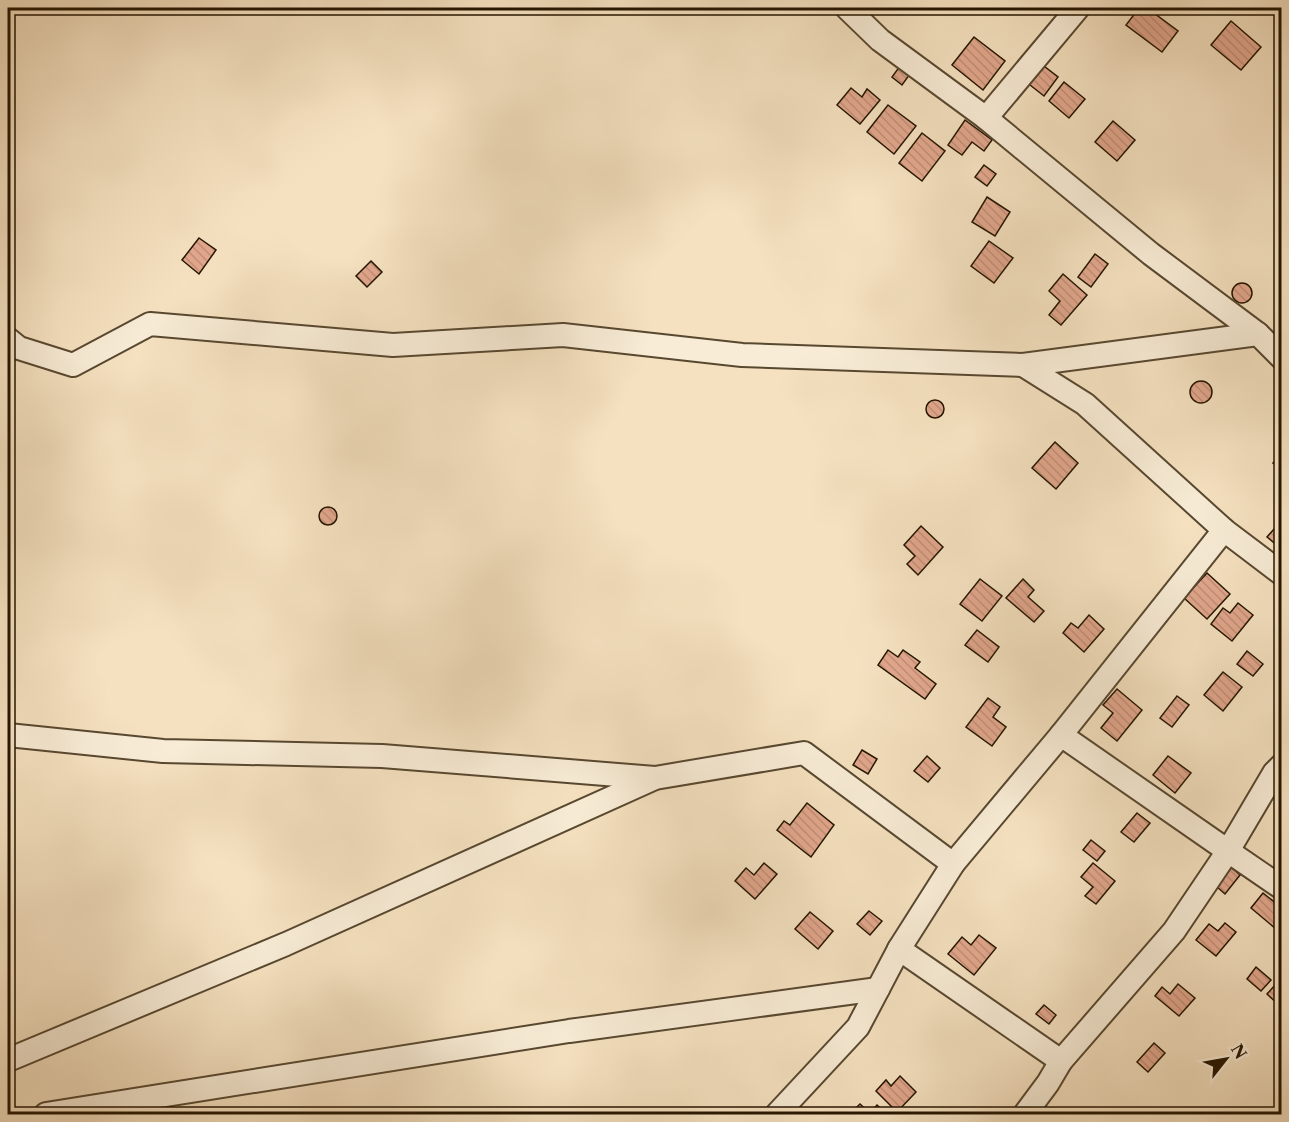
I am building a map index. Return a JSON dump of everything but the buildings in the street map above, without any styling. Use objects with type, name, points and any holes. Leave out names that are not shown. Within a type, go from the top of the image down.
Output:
[{"type":"street","points":[[847,8],[880,40],[986,117],[1151,254],[1258,334],[1281,358]]},
{"type":"street","points":[[986,117],[1078,8]]},
{"type":"street","points":[[8,339],[19,348],[73,365],[150,324],[393,345],[563,335],[742,355],[1023,365],[1258,334]]},
{"type":"street","points":[[1023,365],[1085,404],[1224,530],[1281,574]]},
{"type":"street","points":[[777,1114],[858,1028],[899,949],[953,864],[1061,735],[1224,530]]},
{"type":"street","points":[[8,735],[163,751],[382,756],[655,778],[804,753],[953,864]]},
{"type":"street","points":[[1061,735],[1281,888]]},
{"type":"street","points":[[1025,1114],[1061,1061],[1174,931],[1228,851],[1281,765]]},
{"type":"street","points":[[8,1060],[286,944],[655,778]]},
{"type":"street","points":[[899,949],[1061,1061]]},
{"type":"street","points":[[46,1114],[569,1031],[878,988]]}]
